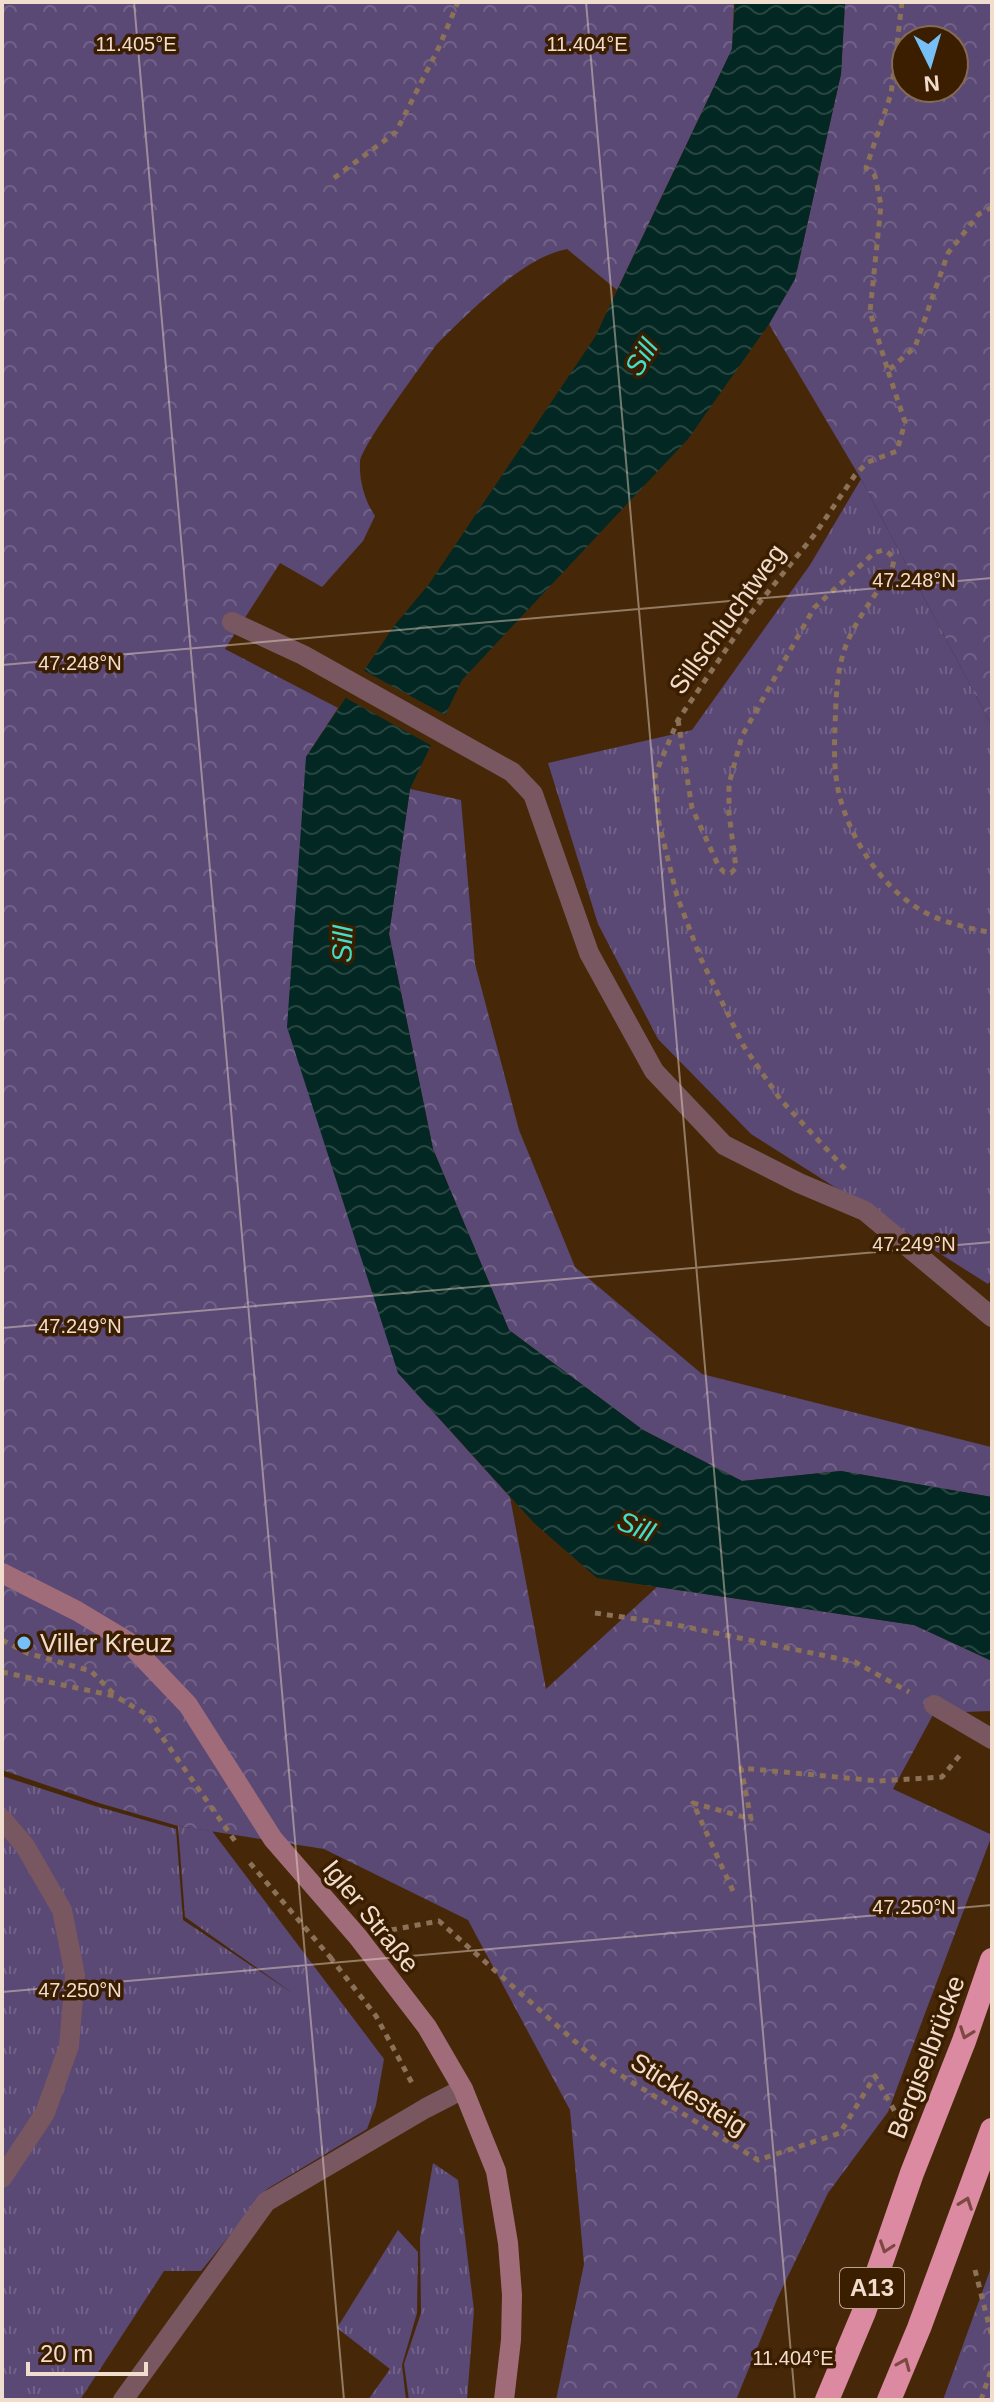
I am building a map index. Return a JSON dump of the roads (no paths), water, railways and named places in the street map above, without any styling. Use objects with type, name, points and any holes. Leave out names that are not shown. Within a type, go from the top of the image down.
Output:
[{"type":"highway","name":"Bergiselbrücke","points":[[827,2400],[864,2312],[992,1960]]},
{"type":"highway","name":"A13","points":[[889,2400],[992,2130]]},
{"type":"main road","name":"Igler Straße","points":[[2,1573],[77,1611],[127,1641],[188,1705],[273,1839],[358,1937],[427,2027],[463,2089],[496,2171],[508,2243],[512,2295],[511,2340],[504,2400]]},
{"type":"lane","points":[[232,622],[303,655],[512,772],[533,794],[589,953],[654,1071],[724,1145],[799,1183],[865,1211],[992,1317]]},
{"type":"lane","points":[[934,1705],[992,1739]]},
{"type":"lane","points":[[2,1819],[25,1846],[62,1910],[75,1975],[69,2046],[45,2113],[2,2178]]},
{"type":"lane","points":[[123,2400],[266,2202],[463,2089]]},
{"type":"water","name":"Sill","points":[[735,2],[845,2],[841,74],[795,279],[769,324],[688,439],[462,680],[410,789],[389,934],[433,1149],[509,1330],[643,1430],[742,1481],[841,1471],[992,1497],[992,1661],[914,1625],[597,1578],[534,1523],[398,1373],[287,1027],[306,757],[394,626],[429,584],[595,337],[732,49]]},
{"type":"place","name":"Viller Kreuz","points":[[24,1643]]}]
